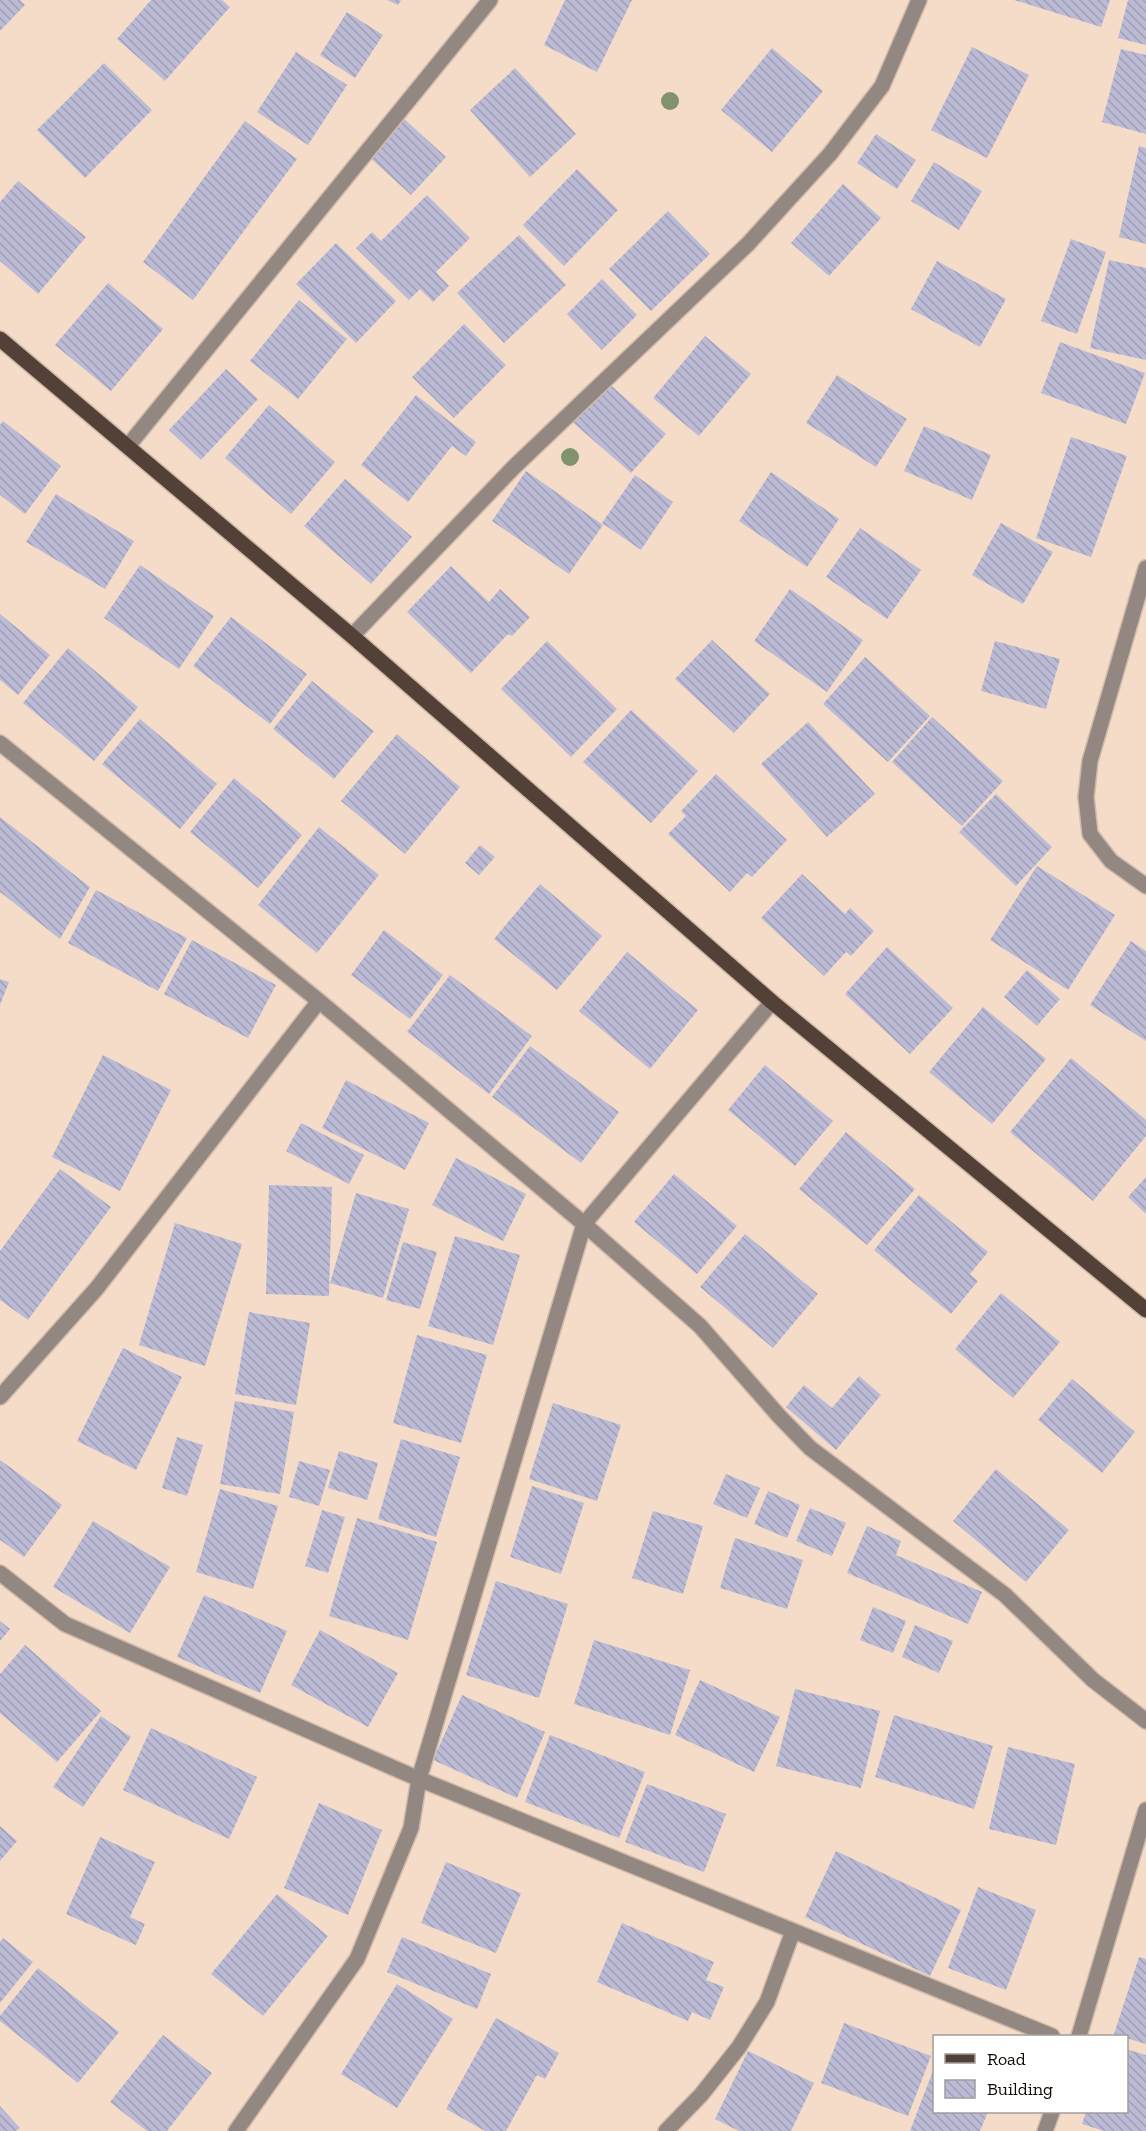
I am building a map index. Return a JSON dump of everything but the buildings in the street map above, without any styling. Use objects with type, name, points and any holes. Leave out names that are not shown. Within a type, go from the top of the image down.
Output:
[{"type":"main road","points":[[0,339],[352,636],[772,1002],[1146,1310]]},
{"type":"street","points":[[128,446],[490,0]]},
{"type":"street","points":[[352,636],[514,467],[748,244],[830,154],[882,86],[919,0]]},
{"type":"street","points":[[1146,568],[1090,761],[1086,796],[1090,834],[1111,861],[1146,886]]},
{"type":"street","points":[[0,743],[319,1001],[584,1224],[700,1326],[810,1448],[1005,1595],[1093,1680],[1146,1721]]},
{"type":"street","points":[[0,1397],[97,1288],[319,1001]]},
{"type":"street","points":[[236,2131],[357,1959],[411,1827],[419,1779],[584,1224],[772,1002]]},
{"type":"street","points":[[0,1573],[65,1624],[419,1779],[1047,2035]]},
{"type":"street","points":[[1080,2035],[1146,1810]]},
{"type":"street","points":[[666,2131],[701,2095],[739,2047],[767,2002],[793,1931]]},
{"type":"street","points":[[1045,2131],[1053,2113]]}]
